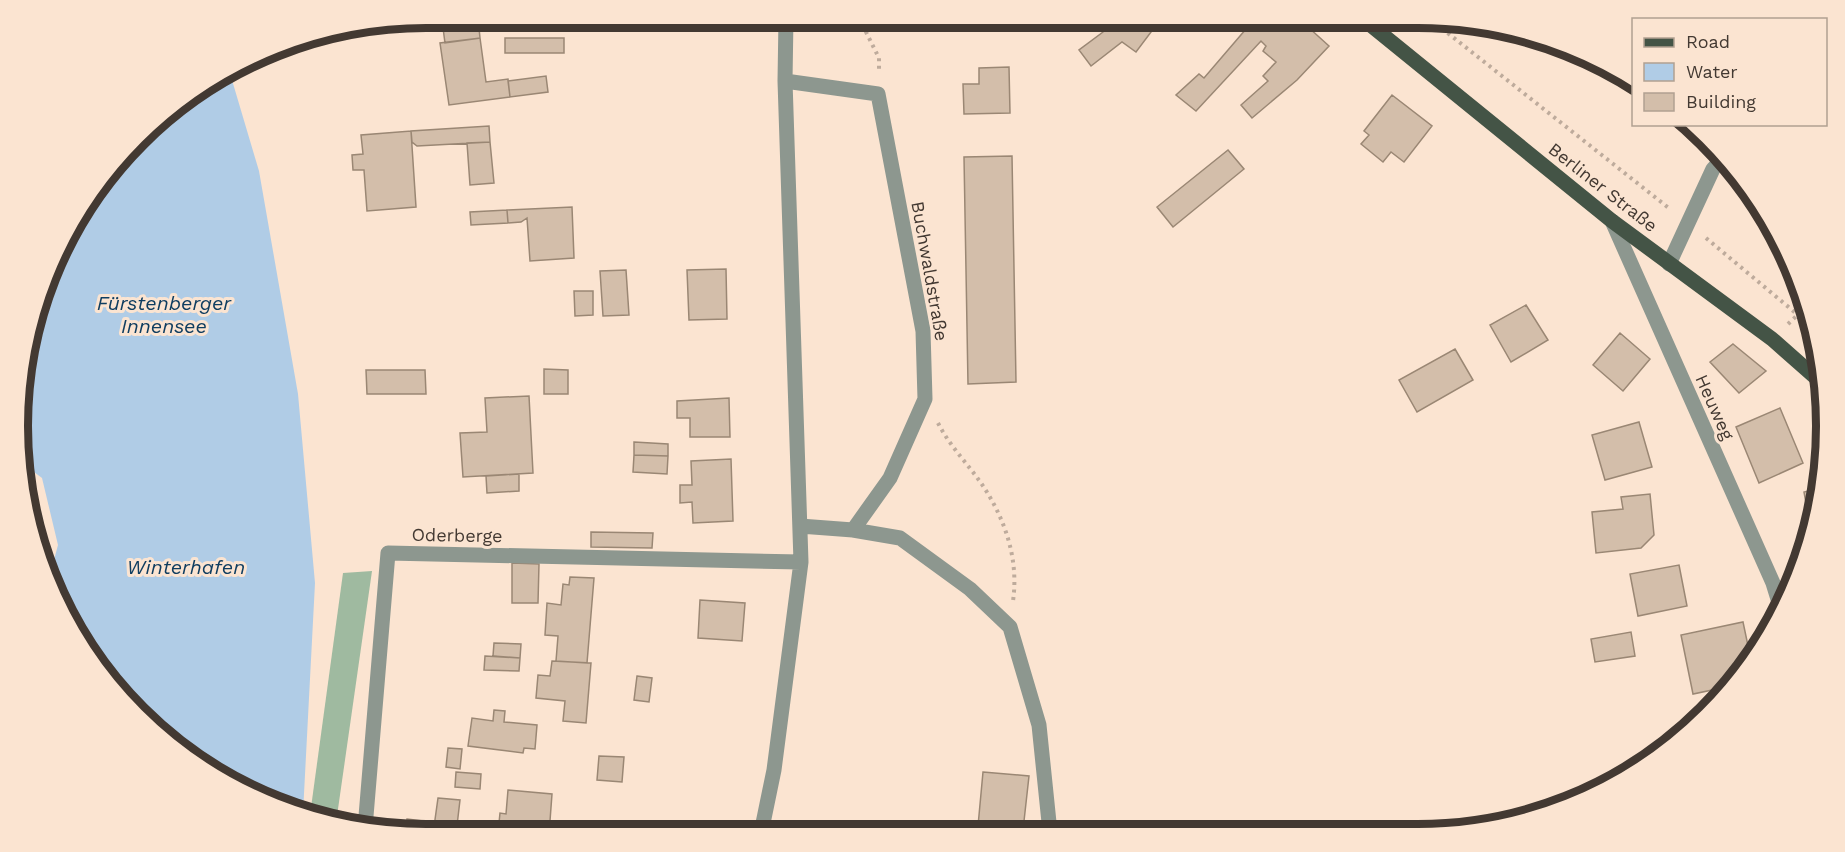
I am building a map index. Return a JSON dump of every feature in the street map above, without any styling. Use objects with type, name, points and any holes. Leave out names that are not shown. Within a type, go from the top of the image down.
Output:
[{"type":"main road","name":"Berliner Straße","points":[[1374,28],[1612,221],[1773,339],[1813,375]]},
{"type":"street","points":[[763,824],[774,770],[801,562],[785,81],[786,28]]},
{"type":"street","points":[[785,81],[878,94]]},
{"type":"street","name":"Buchwaldstraße","points":[[853,530],[890,478],[925,399],[923,331],[878,94]]},
{"type":"street","points":[[1670,264],[1687,222],[1713,168],[1718,163]]},
{"type":"street","name":"Heuweg","points":[[1612,221],[1773,583],[1778,598]]},
{"type":"street","points":[[800,526],[853,530],[900,538],[970,590],[1010,627],[1039,726],[1049,824]]},
{"type":"street","name":"Oderberge","points":[[366,819],[388,553],[801,562]]},
{"type":"path","points":[[864,28],[879,58],[878,94]]},
{"type":"path","points":[[1443,29],[1687,222],[1802,319]]},
{"type":"path","points":[[925,399],[943,432],[982,485],[1005,526],[1016,575],[1010,627]]},
{"type":"green space","points":[[372,571],[337,813],[311,806],[343,573]]},
{"type":"water","points":[[232,79],[259,171],[298,394],[315,583],[303,804],[250,783],[205,757],[164,725],[127,688],[95,647],[69,602],[59,578],[53,563],[58,545],[42,478],[31,470],[29,452],[29,400],[32,374],[42,323],[69,250],[95,205],[145,145],[205,95]]},
{"type":"building","points":[[443,28],[479,28],[480,38],[445,43]]},
{"type":"building","points":[[1106,28],[1154,28],[1136,52],[1122,42],[1091,66],[1079,50]]},
{"type":"building","points":[[1309,28],[1329,46],[1297,80],[1252,118],[1241,105],[1268,81],[1263,76],[1276,62],[1263,51],[1266,46],[1261,41],[1196,111],[1176,95],[1199,74],[1204,78],[1246,29]]},
{"type":"building","points":[[480,38],[486,82],[508,79],[510,97],[449,105],[440,43]]},
{"type":"building","points":[[505,38],[564,38],[564,53],[505,53]]},
{"type":"building","points":[[1009,67],[1010,113],[964,114],[963,84],[979,84],[979,68]]},
{"type":"building","points":[[546,76],[548,92],[510,97],[508,81]]},
{"type":"building","points":[[1392,95],[1432,126],[1404,162],[1391,152],[1383,162],[1361,144],[1369,135],[1364,131]]},
{"type":"building","points":[[489,126],[490,142],[417,146],[412,142],[411,131]]},
{"type":"building","points":[[411,131],[416,207],[367,211],[364,170],[353,170],[352,155],[363,154],[361,135]]},
{"type":"building","points":[[490,142],[494,183],[470,185],[467,143]]},
{"type":"building","points":[[1228,150],[1244,169],[1173,227],[1157,207]]},
{"type":"building","points":[[1012,156],[1016,382],[968,384],[964,157]]},
{"type":"building","points":[[572,207],[574,258],[530,261],[527,218],[521,222],[508,223],[507,210]]},
{"type":"building","points":[[507,210],[508,223],[471,225],[470,212]]},
{"type":"building","points":[[726,269],[727,319],[689,320],[687,270]]},
{"type":"building","points":[[626,270],[629,315],[603,316],[600,271]]},
{"type":"building","points":[[574,291],[593,291],[593,315],[575,316]]},
{"type":"building","points":[[1526,305],[1548,340],[1511,362],[1490,325]]},
{"type":"building","points":[[1620,333],[1650,359],[1623,391],[1593,365]]},
{"type":"building","points":[[1733,344],[1766,371],[1739,393],[1710,362]]},
{"type":"building","points":[[1455,349],[1473,380],[1417,412],[1399,380]]},
{"type":"building","points":[[544,369],[568,370],[568,394],[544,394]]},
{"type":"building","points":[[366,370],[425,370],[426,394],[367,394]]},
{"type":"building","points":[[529,396],[533,473],[463,477],[460,433],[487,432],[485,398]]},
{"type":"building","points":[[729,398],[730,437],[690,437],[690,418],[677,418],[677,401]]},
{"type":"building","points":[[1780,408],[1803,463],[1759,483],[1736,427]]},
{"type":"building","points":[[1639,422],[1652,467],[1605,480],[1592,435]]},
{"type":"building","points":[[634,442],[668,444],[668,456],[634,455]]},
{"type":"building","points":[[634,455],[668,456],[667,474],[633,472]]},
{"type":"building","points":[[731,459],[733,521],[693,523],[692,502],[680,503],[680,485],[692,485],[691,461]]},
{"type":"building","points":[[519,474],[519,491],[487,493],[486,476]]},
{"type":"building","points":[[1811,490],[1807,511],[1804,492]]},
{"type":"building","points":[[1650,494],[1654,535],[1641,548],[1596,553],[1592,512],[1623,509],[1621,497]]},
{"type":"building","points":[[591,532],[653,533],[652,548],[591,547]]},
{"type":"building","points":[[512,563],[539,564],[538,603],[512,603]]},
{"type":"building","points":[[1679,565],[1687,606],[1638,616],[1630,574]]},
{"type":"building","points":[[570,577],[594,578],[587,663],[556,661],[558,636],[545,635],[547,603],[561,605],[563,584],[569,585]]},
{"type":"building","points":[[700,600],[745,603],[742,641],[698,638]]},
{"type":"building","points":[[1743,622],[1749,649],[1717,689],[1693,694],[1681,635]]},
{"type":"building","points":[[1631,632],[1635,656],[1595,662],[1591,639]]},
{"type":"building","points":[[494,643],[521,644],[520,658],[493,656]]},
{"type":"building","points":[[485,656],[520,658],[519,671],[484,670]]},
{"type":"building","points":[[552,661],[591,663],[586,723],[563,721],[565,701],[536,698],[538,675],[550,676]]},
{"type":"building","points":[[637,676],[652,678],[649,702],[634,700]]},
{"type":"building","points":[[494,710],[505,711],[504,722],[537,725],[535,749],[524,748],[523,753],[468,746],[472,718],[493,721]]},
{"type":"building","points":[[448,748],[462,749],[460,769],[446,767]]},
{"type":"building","points":[[599,756],[624,757],[622,782],[597,780]]},
{"type":"building","points":[[456,772],[481,774],[480,789],[455,787]]},
{"type":"building","points":[[983,772],[1029,776],[1024,824],[978,824]]},
{"type":"building","points":[[508,790],[552,794],[550,824],[499,823],[500,813],[506,814]]},
{"type":"building","points":[[438,798],[460,800],[457,824],[434,824]]},
{"type":"building","points":[[407,819],[422,821],[422,824],[407,823]]},
{"type":"water label","name":"Fürstenberger Innensee","points":[[164,314]]},
{"type":"water label","name":"Winterhafen","points":[[186,567]]}]
